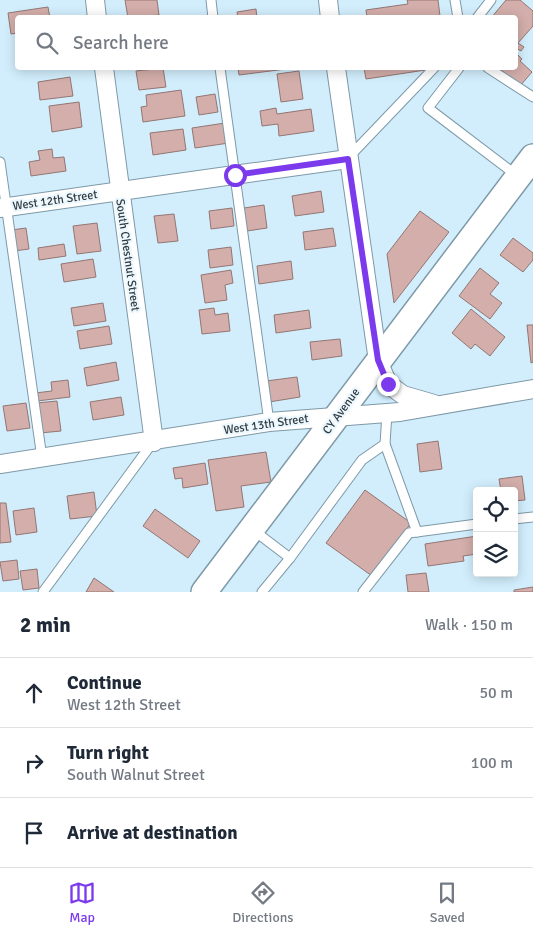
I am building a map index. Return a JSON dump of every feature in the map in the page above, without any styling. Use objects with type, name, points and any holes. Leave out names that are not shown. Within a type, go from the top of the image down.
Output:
[{"type":"main road","name":"CY Avenue","points":[[204,592],[526,167]]},
{"type":"street","points":[[95,0],[97,15]]},
{"type":"street","points":[[328,0],[330,15]]},
{"type":"street","name":"South Chestnut Street","points":[[104,70],[154,442]]},
{"type":"street","points":[[336,70],[378,360],[388,384],[404,395],[437,405]]},
{"type":"street","name":"West 12th Street","points":[[3,208],[348,159]]},
{"type":"street","name":"West 13th Street","points":[[0,464],[154,442],[269,422],[386,413],[533,389]]},
{"type":"lane","points":[[211,0],[213,15]]},
{"type":"lane","points":[[455,0],[458,15]]},
{"type":"lane","points":[[479,15],[491,0]]},
{"type":"lane","points":[[220,70],[269,422]]},
{"type":"lane","points":[[348,159],[432,70]]},
{"type":"lane","points":[[457,70],[428,108],[526,167]]},
{"type":"lane","points":[[491,70],[533,98]]},
{"type":"lane","points":[[0,162],[3,208],[42,458]]},
{"type":"lane","points":[[386,413],[385,444],[417,532]]},
{"type":"lane","points":[[43,592],[154,442]]},
{"type":"lane","points":[[262,592],[290,558],[362,460],[385,444]]},
{"type":"lane","points":[[518,519],[533,517]]},
{"type":"lane","points":[[363,592],[409,533],[473,525]]},
{"type":"lane","points":[[252,529],[290,558]]},
{"type":"building","points":[[125,0],[157,0],[159,15],[128,15]]},
{"type":"building","points":[[407,0],[438,0],[440,15],[367,15],[366,10],[408,4]]},
{"type":"building","points":[[506,0],[520,0],[533,11],[533,26],[518,43],[518,15],[494,15]]},
{"type":"building","points":[[48,7],[49,15],[15,15],[15,33],[11,34],[8,13]]},
{"type":"building","points":[[256,9],[257,15],[238,15],[237,12]]},
{"type":"building","points":[[518,43],[524,47],[521,51],[518,49]]},
{"type":"building","points":[[518,55],[522,59],[520,61],[532,72],[520,86],[501,70],[518,70]]},
{"type":"building","points":[[163,70],[166,87],[139,90],[136,71]]},
{"type":"building","points":[[238,70],[278,70],[239,75]]},
{"type":"building","points":[[364,70],[425,70],[366,79]]},
{"type":"building","points":[[299,71],[303,99],[281,102],[277,74]]},
{"type":"building","points":[[70,77],[73,96],[40,100],[38,82]]},
{"type":"building","points":[[181,90],[185,116],[143,122],[141,107],[147,106],[146,95]]},
{"type":"building","points":[[215,94],[218,112],[199,115],[196,97]]},
{"type":"building","points":[[79,102],[82,127],[52,132],[49,106]]},
{"type":"building","points":[[276,108],[277,114],[311,109],[314,131],[279,136],[278,124],[262,126],[260,111]]},
{"type":"building","points":[[225,123],[229,143],[195,148],[192,128]]},
{"type":"building","points":[[183,129],[186,150],[153,155],[150,133]]},
{"type":"building","points":[[52,149],[53,158],[64,157],[66,171],[31,176],[29,162],[40,160],[38,151]]},
{"type":"building","points":[[321,191],[324,212],[295,216],[292,196]]},
{"type":"building","points":[[264,205],[267,228],[247,231],[244,208]]},
{"type":"building","points":[[232,208],[234,226],[211,229],[209,211]]},
{"type":"building","points":[[420,211],[449,232],[394,303],[387,254]]},
{"type":"building","points":[[174,214],[178,241],[158,243],[154,216]]},
{"type":"building","points":[[97,223],[101,251],[77,254],[73,226]]},
{"type":"building","points":[[26,228],[29,249],[14,251],[11,230]]},
{"type":"building","points":[[333,228],[336,246],[305,250],[303,232]]},
{"type":"building","points":[[513,238],[533,253],[533,260],[523,272],[500,255]]},
{"type":"building","points":[[64,244],[66,256],[39,260],[38,248]]},
{"type":"building","points":[[231,247],[233,265],[210,268],[208,250]]},
{"type":"building","points":[[93,259],[96,277],[64,282],[61,264]]},
{"type":"building","points":[[291,261],[293,279],[259,284],[257,266]]},
{"type":"building","points":[[480,268],[499,283],[490,294],[502,303],[490,319],[459,296]]},
{"type":"building","points":[[231,270],[233,283],[225,285],[227,300],[205,303],[201,275]]},
{"type":"building","points":[[103,303],[106,321],[74,326],[71,308]]},
{"type":"building","points":[[214,308],[215,315],[228,313],[230,331],[202,334],[199,310]]},
{"type":"building","points":[[471,309],[505,337],[490,356],[475,344],[471,349],[452,333]]},
{"type":"building","points":[[309,310],[311,328],[276,333],[274,315]]},
{"type":"building","points":[[527,325],[533,325],[533,362],[531,363]]},
{"type":"building","points":[[109,326],[112,344],[80,349],[77,331]]},
{"type":"building","points":[[340,339],[342,356],[312,360],[310,342]]},
{"type":"building","points":[[116,362],[119,380],[87,386],[84,368]]},
{"type":"building","points":[[297,377],[300,397],[269,402],[266,381]]},
{"type":"building","points":[[68,380],[70,397],[37,401],[35,393],[52,391],[51,382]]},
{"type":"building","points":[[121,397],[124,415],[93,420],[90,402]]},
{"type":"building","points":[[57,401],[61,431],[40,433],[36,403]]},
{"type":"building","points":[[26,403],[30,428],[7,431],[3,406]]},
{"type":"building","points":[[438,441],[442,469],[420,472],[417,444]]},
{"type":"building","points":[[266,452],[271,482],[241,486],[244,507],[216,511],[208,460]]},
{"type":"building","points":[[205,463],[208,484],[183,488],[182,478],[175,479],[173,468]]},
{"type":"building","points":[[522,476],[525,500],[518,501],[518,487],[500,487],[499,479]]},
{"type":"building","points":[[365,490],[411,523],[372,576],[326,543]]},
{"type":"building","points":[[94,492],[97,516],[70,519],[67,496]]},
{"type":"building","points":[[0,503],[6,503],[11,542],[0,543]]},
{"type":"building","points":[[34,508],[37,532],[16,535],[13,511]]},
{"type":"building","points":[[155,509],[200,541],[188,558],[143,526]]},
{"type":"building","points":[[473,537],[473,555],[463,556],[464,561],[428,566],[425,544]]},
{"type":"building","points":[[17,560],[19,579],[3,581],[0,562]]},
{"type":"building","points":[[37,569],[39,588],[23,590],[20,571]]},
{"type":"building","points":[[426,573],[429,592],[408,592],[406,575]]},
{"type":"building","points":[[94,578],[114,592],[86,592]]},
{"type":"building","points":[[533,587],[533,592],[514,592],[514,590]]},
{"type":"route","points":[[235,175],[348,159],[378,360],[388,384]]}]
